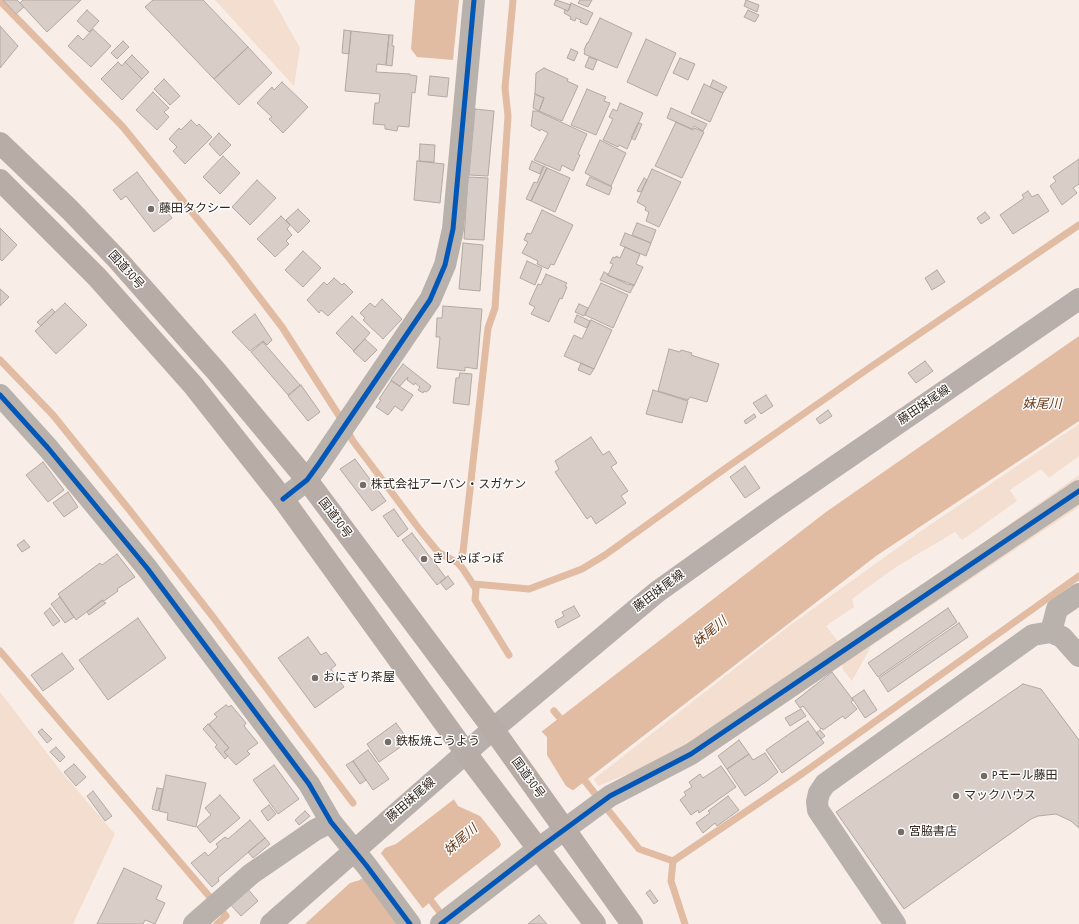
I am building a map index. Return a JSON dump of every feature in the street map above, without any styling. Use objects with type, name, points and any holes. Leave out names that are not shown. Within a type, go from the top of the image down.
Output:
[{"type":"highway","name":"国道30号","points":[[0,143],[70,210],[117,258],[216,371],[307,480],[497,734],[632,924]]},
{"type":"highway","points":[[0,180],[52,230],[102,282],[193,386],[283,499],[470,758],[595,924]]},
{"type":"main road","name":"藤田妹尾線","points":[[271,924],[360,858],[657,592],[776,507],[1079,299]]},
{"type":"street","points":[[283,499],[307,480],[339,434],[430,300],[445,265],[453,229],[474,0]]},
{"type":"street","points":[[0,395],[48,448],[147,568],[309,784],[331,822],[410,924]]},
{"type":"street","points":[[447,920],[533,843],[561,823],[691,754],[1079,491]]},
{"type":"street","points":[[1051,632],[1057,608],[1079,594]]},
{"type":"street","points":[[895,924],[818,810],[817,802],[819,793],[825,784],[1033,635],[1051,632],[1062,637],[1079,656]]},
{"type":"street","points":[[194,924],[251,874],[315,830],[331,822]]},
{"type":"shaded area","points":[[215,0],[273,0],[300,48],[294,86]]},
{"type":"shaded area","points":[[1079,424],[1079,456],[1049,478],[1041,469],[1010,490],[1017,501],[962,540],[955,532],[896,567],[852,599],[854,607],[826,626],[840,644],[1079,475],[1079,481],[704,740],[667,758],[598,786],[594,779],[789,626],[921,531]]},
{"type":"shaded area","points":[[1079,498],[1079,507],[871,646],[852,681],[843,670],[842,657]]},
{"type":"shaded area","points":[[0,692],[60,770],[115,834],[73,924],[0,924]]},
{"type":"water","points":[[415,0],[459,0],[453,60],[417,57],[411,49]]},
{"type":"water","name":"妹尾川","points":[[1079,336],[1079,421],[876,556],[439,894],[405,924],[305,924],[350,883],[360,880],[385,848],[396,844],[826,512]]},
{"type":"pier","points":[[540,730],[547,737],[547,755],[566,786],[577,791],[499,850],[501,844],[480,816],[458,806],[453,798]]},
{"type":"pier","points":[[380,852],[424,910],[408,924],[366,880],[360,878]]},
{"type":"building","points":[[3,0],[17,0],[24,7],[16,14]]},
{"type":"building","points":[[23,0],[81,0],[47,32],[20,3]]},
{"type":"building","points":[[153,0],[203,0],[248,47],[214,79],[145,7]]},
{"type":"building","points":[[556,0],[571,5],[568,11],[554,5]]},
{"type":"building","points":[[580,0],[592,0],[588,7],[578,3]]},
{"type":"building","points":[[746,0],[759,5],[757,12],[744,6]]},
{"type":"building","points":[[571,3],[593,13],[587,25],[580,22],[581,20],[576,18],[575,21],[570,19],[571,17],[564,13],[565,10],[568,11]]},
{"type":"building","points":[[87,10],[99,21],[89,32],[77,21]]},
{"type":"building","points":[[748,10],[759,15],[755,22],[744,17]]},
{"type":"building","points":[[600,18],[632,33],[617,68],[584,54],[587,43]]},
{"type":"building","points":[[0,26],[18,46],[0,68]]},
{"type":"building","points":[[93,29],[111,46],[91,67],[68,46],[78,35],[83,40]]},
{"type":"building","points":[[344,30],[351,31],[349,54],[342,53]]},
{"type":"building","points":[[351,31],[389,35],[386,65],[377,64],[376,72],[410,74],[417,76],[415,93],[412,92],[409,127],[398,126],[397,131],[385,129],[385,125],[373,124],[375,103],[379,103],[380,94],[345,91]]},
{"type":"building","points":[[389,35],[393,35],[392,46],[394,46],[392,66],[386,65]]},
{"type":"building","points":[[646,39],[676,53],[657,96],[627,82]]},
{"type":"building","points":[[123,41],[129,47],[117,59],[111,53]]},
{"type":"building","points":[[248,47],[272,73],[239,105],[214,79]]},
{"type":"building","points":[[571,49],[578,52],[574,61],[567,58]]},
{"type":"building","points":[[132,55],[149,72],[142,79],[125,62]]},
{"type":"building","points":[[589,57],[597,60],[593,70],[585,67]]},
{"type":"building","points":[[680,58],[695,64],[688,80],[673,73]]},
{"type":"building","points":[[118,62],[122,66],[125,62],[142,79],[122,100],[101,79]]},
{"type":"building","points":[[544,68],[568,79],[567,81],[578,86],[562,121],[539,111],[544,98],[535,94],[536,73]]},
{"type":"building","points":[[430,76],[449,78],[447,97],[428,95]]},
{"type":"building","points":[[164,79],[180,96],[170,105],[154,89]]},
{"type":"building","points":[[713,80],[727,87],[723,93],[710,87]]},
{"type":"building","points":[[282,82],[308,107],[283,133],[269,119],[272,117],[257,103],[272,87],[274,90]]},
{"type":"building","points":[[704,84],[723,93],[710,122],[691,113]]},
{"type":"building","points":[[587,89],[606,97],[604,101],[610,103],[596,135],[571,125]]},
{"type":"building","points":[[153,92],[169,108],[164,112],[169,117],[157,130],[136,110]]},
{"type":"building","points":[[535,94],[544,98],[539,111],[533,108]]},
{"type":"building","points":[[620,103],[643,113],[627,149],[619,145],[618,147],[603,140],[613,119],[609,117],[613,109],[617,111]]},
{"type":"building","points":[[671,108],[707,124],[703,131],[694,126],[692,129],[667,118]]},
{"type":"building","points":[[475,109],[494,111],[488,176],[469,175]]},
{"type":"building","points":[[533,111],[537,111],[587,134],[578,154],[580,155],[573,171],[562,165],[560,171],[534,160],[548,133],[531,126]]},
{"type":"building","points":[[191,120],[197,126],[199,124],[212,137],[185,164],[173,151],[177,147],[169,139],[179,128],[181,130]]},
{"type":"building","points":[[676,122],[693,130],[694,128],[704,132],[682,178],[655,166]]},
{"type":"building","points":[[638,123],[642,124],[635,140],[631,138]]},
{"type":"building","points":[[219,133],[231,145],[220,156],[209,144]]},
{"type":"building","points":[[600,140],[626,153],[611,186],[585,173]]},
{"type":"building","points":[[420,144],[435,145],[434,162],[419,161]]},
{"type":"building","points":[[223,156],[240,173],[220,194],[203,177]]},
{"type":"building","points":[[1079,159],[1079,184],[1073,188],[1077,193],[1062,205],[1050,186],[1056,181],[1053,177]]},
{"type":"building","points":[[417,161],[444,164],[440,203],[414,200]]},
{"type":"building","points":[[532,161],[543,166],[540,174],[529,169]]},
{"type":"building","points":[[544,166],[547,168],[531,201],[526,199],[534,182],[537,183]]},
{"type":"building","points":[[547,168],[570,178],[555,212],[531,201]]},
{"type":"building","points":[[652,169],[681,182],[659,227],[646,221],[649,212],[645,210],[646,207],[637,202]]},
{"type":"building","name":"藤田タクシー","points":[[137,172],[172,218],[154,232],[126,196],[121,200],[113,190]]},
{"type":"building","points":[[468,177],[488,178],[484,240],[464,239]]},
{"type":"building","points":[[590,177],[612,187],[609,195],[586,185]]},
{"type":"building","points":[[644,178],[647,180],[641,192],[637,191]]},
{"type":"building","points":[[257,180],[276,198],[250,225],[232,207]]},
{"type":"building","points":[[1028,191],[1032,197],[1038,194],[1049,211],[1013,234],[1000,215],[1024,198],[1022,195]]},
{"type":"building","points":[[298,209],[310,221],[298,233],[286,220]]},
{"type":"building","points":[[542,210],[573,225],[554,265],[551,264],[548,269],[537,264],[538,261],[522,253],[528,242],[524,240],[527,233],[531,234]]},
{"type":"building","points":[[985,212],[990,218],[981,224],[977,218]]},
{"type":"building","points":[[281,216],[290,225],[287,229],[292,235],[286,241],[289,244],[275,257],[257,239]]},
{"type":"building","points":[[637,223],[656,230],[651,243],[632,235]]},
{"type":"building","points":[[0,228],[17,245],[2,261],[0,259]]},
{"type":"building","points":[[625,233],[651,243],[646,256],[620,245]]},
{"type":"building","points":[[463,243],[483,245],[480,291],[459,289]]},
{"type":"building","points":[[625,247],[640,254],[636,264],[643,267],[634,286],[608,275],[613,264],[610,263],[613,257],[616,258],[616,256],[620,258]]},
{"type":"building","points":[[303,251],[321,268],[303,287],[285,270]]},
{"type":"building","points":[[527,261],[542,268],[535,285],[520,278]]},
{"type":"building","points":[[937,270],[945,282],[932,290],[925,278]]},
{"type":"building","points":[[604,272],[608,274],[607,275],[634,285],[630,293],[600,280]]},
{"type":"building","points":[[546,274],[567,283],[562,299],[560,298],[549,322],[531,314],[535,307],[529,304],[538,284],[541,285]]},
{"type":"building","points":[[334,278],[342,285],[344,283],[353,292],[328,316],[321,310],[319,313],[307,300],[324,282],[327,285]]},
{"type":"building","points":[[601,283],[628,295],[613,328],[585,315]]},
{"type":"building","points":[[0,289],[9,297],[0,306]]},
{"type":"building","points":[[382,299],[402,319],[383,339],[363,320],[365,318],[360,313],[370,303],[375,307]]},
{"type":"building","points":[[65,303],[87,325],[56,354],[35,331]]},
{"type":"building","points":[[579,304],[588,308],[584,316],[575,312]]},
{"type":"building","points":[[443,306],[482,309],[477,369],[465,367],[465,371],[437,368],[440,337],[436,337],[437,318],[442,318]]},
{"type":"building","points":[[52,309],[55,312],[41,326],[37,322]]},
{"type":"building","points":[[255,314],[272,340],[267,345],[263,341],[250,351],[232,332]]},
{"type":"building","points":[[577,315],[590,321],[587,328],[574,322]]},
{"type":"building","points":[[352,316],[370,333],[354,351],[336,333]]},
{"type":"building","points":[[591,320],[612,330],[594,369],[564,356],[574,335],[582,339]]},
{"type":"building","points":[[365,339],[377,350],[365,362],[353,351]]},
{"type":"building","points":[[263,342],[300,385],[288,395],[251,352]]},
{"type":"building","points":[[669,349],[692,353],[691,355],[719,364],[707,402],[690,397],[688,400],[658,391]]},
{"type":"building","points":[[925,361],[933,371],[916,383],[908,373]]},
{"type":"building","points":[[581,363],[594,369],[590,375],[578,370]]},
{"type":"building","points":[[403,364],[431,386],[429,390],[426,392],[424,391],[423,393],[418,390],[420,387],[407,380],[408,377],[400,386],[391,380]]},
{"type":"building","points":[[460,373],[472,374],[469,405],[453,403],[456,378],[459,378]]},
{"type":"building","points":[[391,381],[413,395],[402,411],[395,406],[388,415],[376,407],[381,400],[379,399]]},
{"type":"building","points":[[301,385],[320,412],[308,421],[288,396]]},
{"type":"building","points":[[653,390],[688,401],[682,423],[646,414]]},
{"type":"building","points":[[766,395],[773,406],[761,414],[753,403]]},
{"type":"building","points":[[828,410],[832,416],[820,424],[816,419]]},
{"type":"building","points":[[754,414],[756,417],[746,424],[744,421]]},
{"type":"building","points":[[591,437],[603,455],[609,451],[617,463],[611,467],[628,491],[621,496],[626,503],[596,524],[591,516],[587,519],[555,472],[559,469],[555,461]]},
{"type":"building","name":"株式会社アーバン・スガケン","points":[[355,459],[386,501],[372,511],[340,469]]},
{"type":"building","points":[[43,462],[64,490],[48,502],[26,475]]},
{"type":"building","points":[[745,466],[760,488],[745,498],[730,477]]},
{"type":"building","points":[[68,492],[78,507],[64,517],[53,503]]},
{"type":"building","points":[[394,509],[408,529],[398,537],[383,516]]},
{"type":"building","name":"きしゃぽっぽ","points":[[412,533],[446,578],[437,585],[402,540]]},
{"type":"building","points":[[24,540],[30,547],[22,552],[17,545]]},
{"type":"building","points":[[117,554],[135,577],[117,589],[118,591],[104,601],[102,600],[76,620],[58,594],[100,563],[102,565]]},
{"type":"building","points":[[448,576],[454,584],[446,590],[440,582]]},
{"type":"building","points":[[60,597],[74,617],[65,623],[51,604]]},
{"type":"building","points":[[102,601],[106,603],[89,615],[87,612]]},
{"type":"building","points":[[574,606],[580,616],[558,628],[555,621],[564,616],[562,612]]},
{"type":"building","points":[[50,608],[60,621],[53,626],[44,613]]},
{"type":"building","points":[[948,608],[957,622],[878,677],[868,663]]},
{"type":"building","points":[[138,618],[166,658],[108,700],[79,660]]},
{"type":"building","points":[[959,623],[968,637],[888,692],[879,678]]},
{"type":"building","name":"おにぎり茶屋","points":[[308,637],[321,655],[326,652],[336,665],[331,669],[344,687],[315,708],[278,658]]},
{"type":"building","points":[[62,653],[74,669],[43,691],[31,675]]},
{"type":"building","points":[[832,672],[853,700],[851,702],[857,709],[845,719],[843,716],[823,730],[803,706],[800,708],[795,701]]},
{"type":"building","name":"Pモール藤田","points":[[1023,684],[1041,689],[1079,740],[1079,828],[1071,821],[1056,814],[1038,816],[1031,819],[904,909],[836,812]]},
{"type":"building","points":[[864,690],[877,710],[865,718],[852,698]]},
{"type":"building","points":[[226,705],[229,707],[231,705],[246,723],[244,726],[258,743],[247,751],[250,754],[236,765],[224,752],[229,748],[209,724],[217,717],[214,714]]},
{"type":"building","points":[[801,709],[806,716],[790,726],[785,718]]},
{"type":"building","points":[[808,721],[824,743],[782,773],[766,750]]},
{"type":"building","name":"鉄板焼こうよう","points":[[396,723],[409,741],[379,762],[367,744]]},
{"type":"building","points":[[208,724],[229,748],[224,752],[228,756],[225,759],[215,747],[217,745],[203,729]]},
{"type":"building","points":[[42,729],[52,739],[47,743],[38,732]]},
{"type":"building","points":[[820,730],[825,736],[821,739],[816,733]]},
{"type":"building","points":[[739,740],[749,754],[727,769],[718,756]]},
{"type":"building","points":[[56,747],[65,757],[60,762],[50,752]]},
{"type":"building","points":[[368,750],[389,779],[373,790],[353,761]]},
{"type":"building","points":[[765,753],[778,772],[745,796],[727,769],[749,754],[753,760]]},
{"type":"building","points":[[353,761],[366,780],[360,784],[346,765]]},
{"type":"building","points":[[74,764],[86,777],[76,786],[64,772]]},
{"type":"building","points":[[274,765],[299,799],[278,814],[253,780]]},
{"type":"building","points":[[721,766],[736,787],[699,813],[698,810],[691,815],[680,800],[686,795],[684,792],[692,787],[689,782],[700,774],[703,778]]},
{"type":"building","points":[[166,775],[206,783],[196,827],[167,820],[168,813],[159,811]]},
{"type":"building","points":[[157,788],[163,789],[158,811],[152,809]]},
{"type":"building","points":[[93,791],[112,816],[105,821],[87,796]]},
{"type":"building","points":[[220,795],[240,818],[210,843],[197,827],[211,815],[205,808]]},
{"type":"building","points":[[728,796],[739,810],[717,826],[715,823],[703,833],[696,823],[710,813],[708,811]]},
{"type":"building","points":[[269,805],[276,814],[268,821],[261,811]]},
{"type":"building","points":[[305,811],[310,816],[299,825],[295,820]]},
{"type":"building","points":[[250,820],[265,838],[218,878],[219,881],[212,887],[191,863],[205,852],[208,856],[218,847],[216,844],[225,837],[228,839]]},
{"type":"building","points":[[265,838],[270,844],[253,858],[248,852]]},
{"type":"building","points":[[124,868],[162,886],[156,899],[165,903],[155,924],[145,920],[143,924],[97,924]]},
{"type":"building","points":[[246,887],[258,901],[241,916],[228,902]]},
{"type":"building","points":[[650,890],[658,901],[654,904],[646,893]]},
{"type":"building","points":[[539,915],[547,924],[528,924]]},
{"type":"waterway","points":[[458,563],[463,552],[488,328],[495,308],[508,116],[505,88],[513,0]]},
{"type":"waterway","points":[[0,1],[123,127],[230,259],[282,327],[338,414],[353,441],[438,552],[458,563],[463,569],[476,589],[475,600],[509,655]]},
{"type":"waterway","points":[[474,584],[529,589],[582,569],[605,555],[723,470],[872,366],[1079,225]]},
{"type":"waterway","points":[[0,360],[53,415],[131,512],[213,617],[353,803]]},
{"type":"waterway","points":[[581,776],[639,849],[673,861],[803,773],[1079,576]]},
{"type":"waterway","points":[[0,651],[226,916],[217,924]]},
{"type":"waterway","points":[[554,711],[565,724]]},
{"type":"waterway","points":[[673,861],[671,881],[685,924]]},
{"type":"waterway","points":[[426,894],[445,919]]},
{"type":"cycle path","points":[[283,499],[307,480],[318,465],[430,300],[445,265],[453,229],[474,0]]},
{"type":"cycle path","points":[[0,395],[48,448],[147,568],[309,784],[331,822],[366,865],[410,924]]},
{"type":"cycle path","points":[[441,924],[538,849],[610,796],[691,754],[1079,491]]},
{"type":"place","name":"藤田タクシー","points":[[151,209]]},
{"type":"place","name":"株式会社アーバン・スガケン","points":[[363,485]]},
{"type":"place","name":"きしゃぽっぽ","points":[[424,559]]},
{"type":"place","name":"おにぎり茶屋","points":[[315,678]]},
{"type":"place","name":"鉄板焼こうよう","points":[[388,742]]},
{"type":"place","name":"Pモール藤田","points":[[984,776]]},
{"type":"place","name":"マックハウス","points":[[956,796]]},
{"type":"place","name":"宮脇書店","points":[[901,832]]}]
